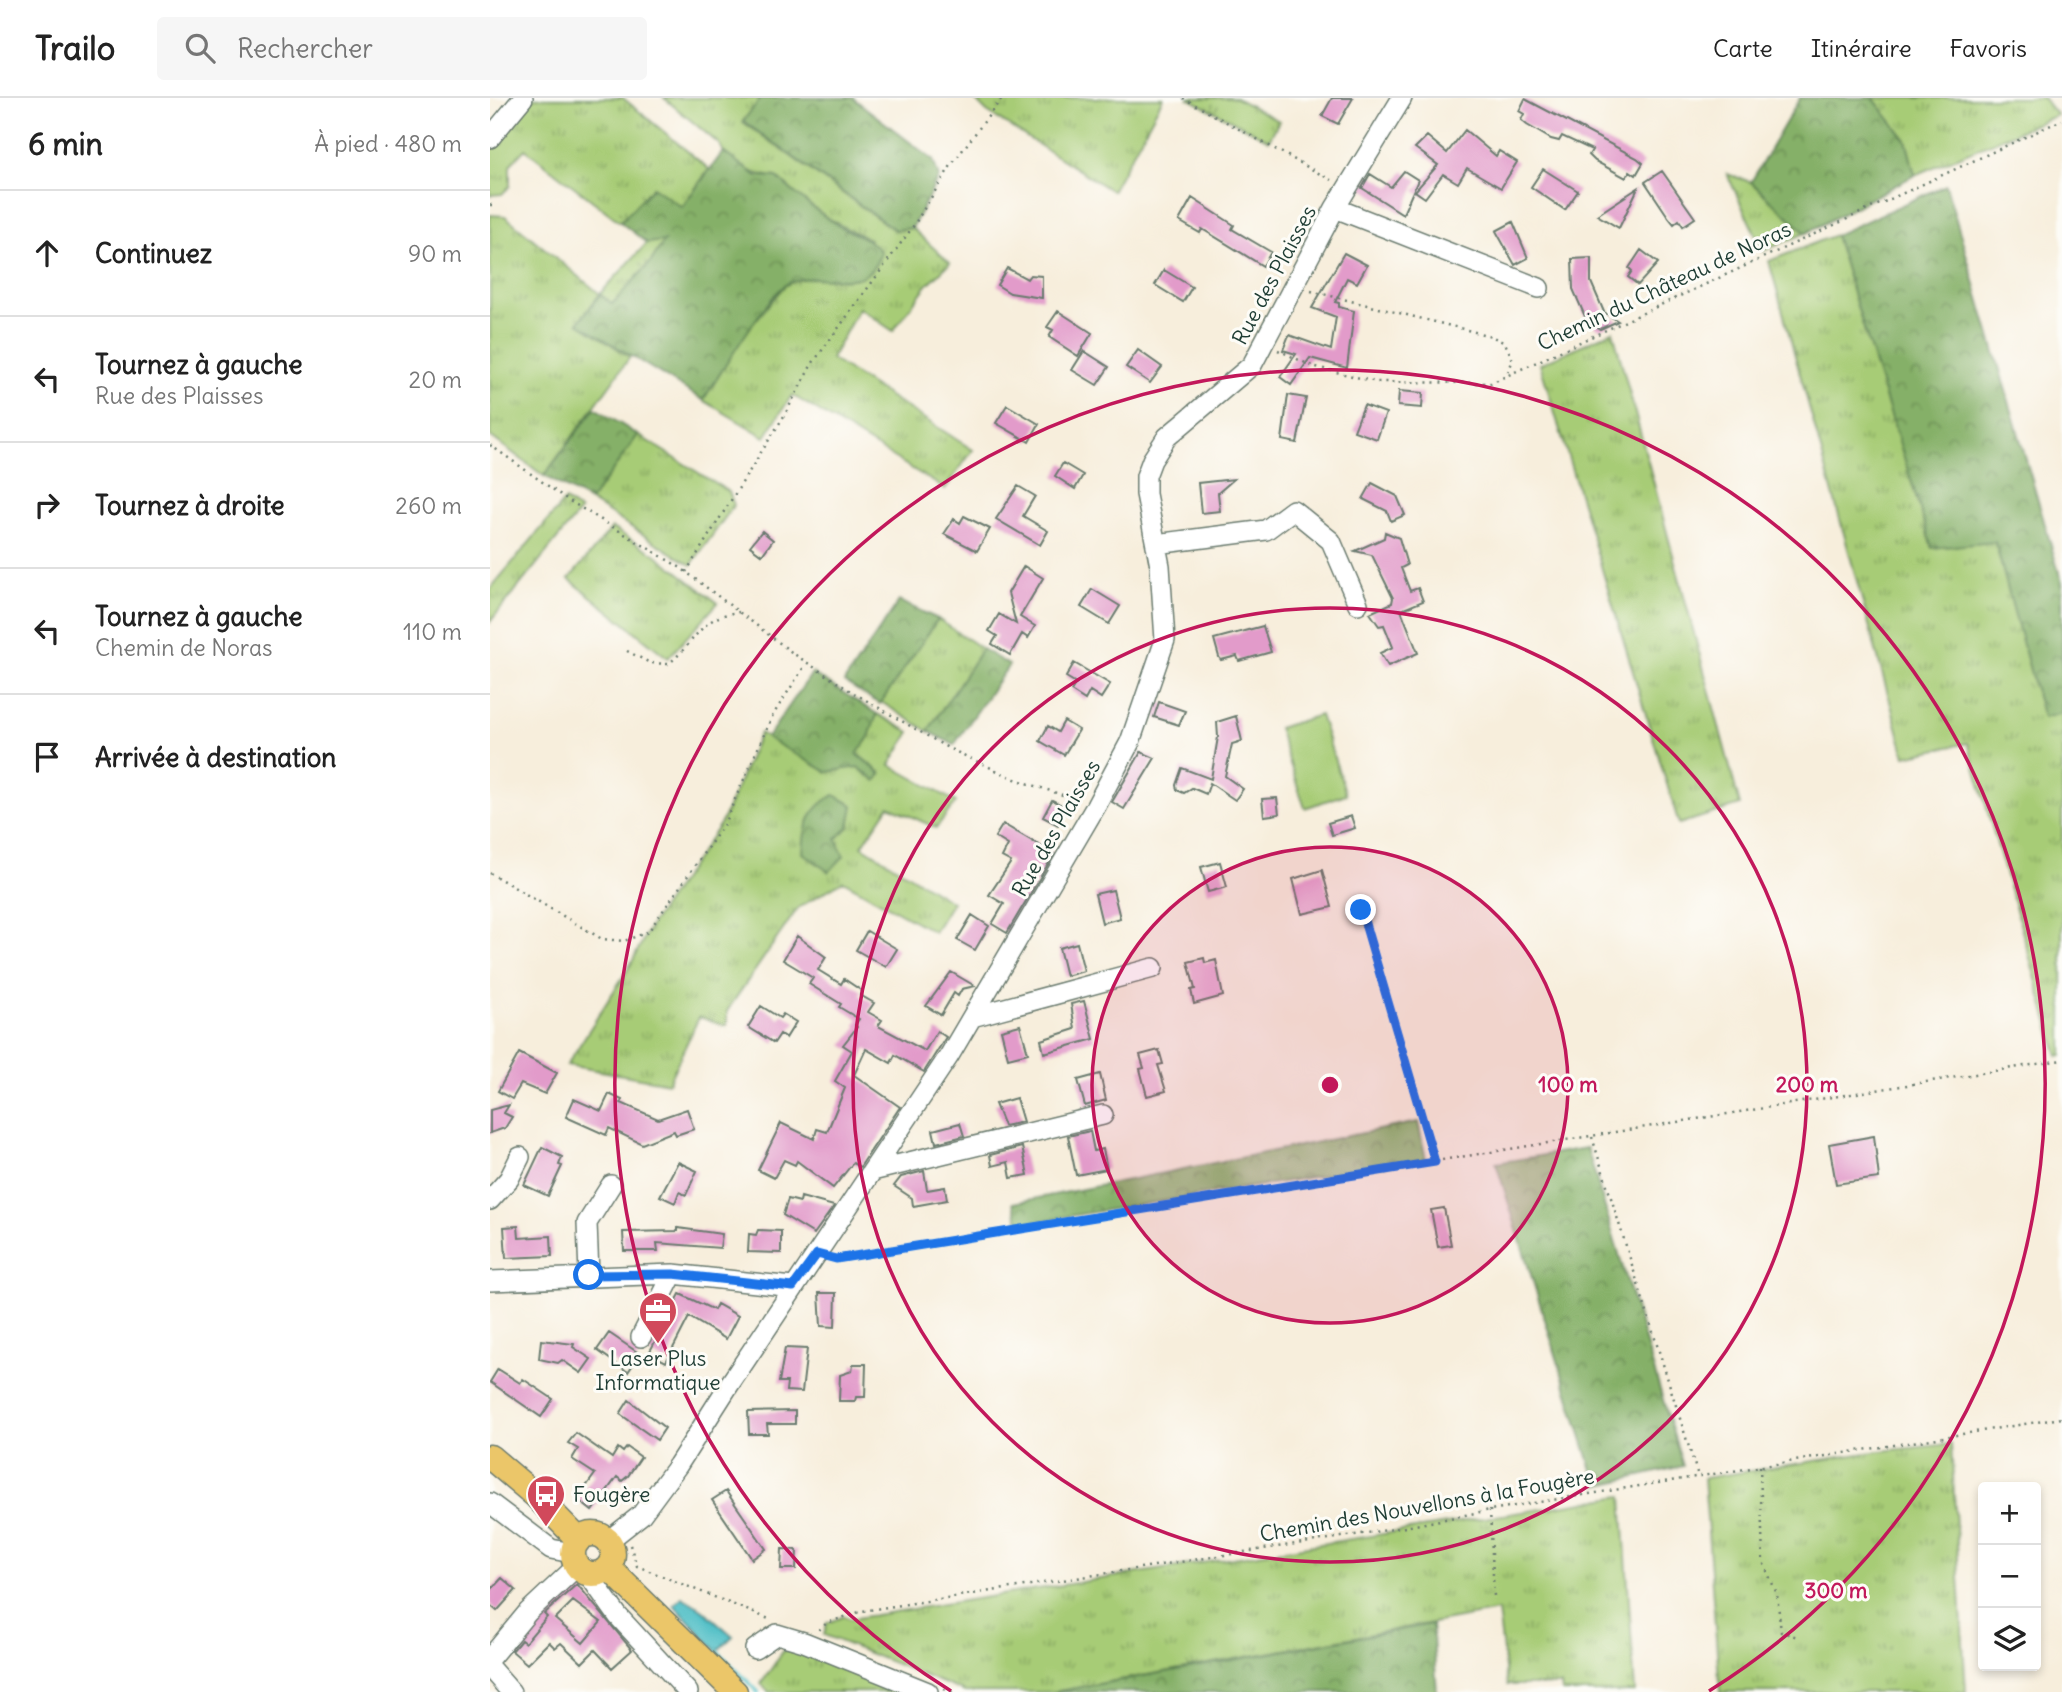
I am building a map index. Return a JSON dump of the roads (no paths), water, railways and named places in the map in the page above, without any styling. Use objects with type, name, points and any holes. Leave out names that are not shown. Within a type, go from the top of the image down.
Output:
[{"type":"main road","points":[[490,1457],[536,1496],[585,1560],[735,1692]]},
{"type":"main road","points":[[585,1560],[594,1534],[608,1541]]},
{"type":"street","points":[[490,138],[523,98]]},
{"type":"street","name":"Rue des Plaisses","points":[[608,1541],[641,1515],[678,1465],[972,1017],[1096,806],[1130,742],[1165,640],[1166,612],[1146,494],[1146,477],[1152,460],[1167,437],[1252,365],[1265,345],[1335,208],[1402,98]]},
{"type":"street","points":[[1335,208],[1539,288]]},
{"type":"street","points":[[1156,544],[1266,530],[1293,510],[1331,541],[1358,604]]},
{"type":"street","points":[[972,1017],[1153,968]]},
{"type":"street","points":[[872,1171],[1102,1115]]},
{"type":"street","points":[[490,1200],[509,1179],[520,1157]]},
{"type":"street","points":[[589,1275],[587,1223],[611,1185]]},
{"type":"street","points":[[641,1338],[673,1274]]},
{"type":"street","points":[[490,1282],[589,1275],[673,1274],[793,1287]]},
{"type":"street","points":[[490,1503],[551,1549],[585,1560],[618,1616],[688,1692]]},
{"type":"street","points":[[490,1658],[528,1612],[585,1560]]},
{"type":"street","points":[[755,1649],[777,1634],[804,1642],[928,1692]]},
{"type":"street","points":[[490,1668],[512,1692]]},
{"type":"water","points":[[682,1597],[702,1609],[733,1636],[717,1651],[674,1605]]},
{"type":"waterway","points":[[717,1651],[758,1692]]},
{"type":"place","name":"Laser Plus Informatique","points":[[658,1345]]},
{"type":"place","name":"Fougère","points":[[546,1528]]}]
